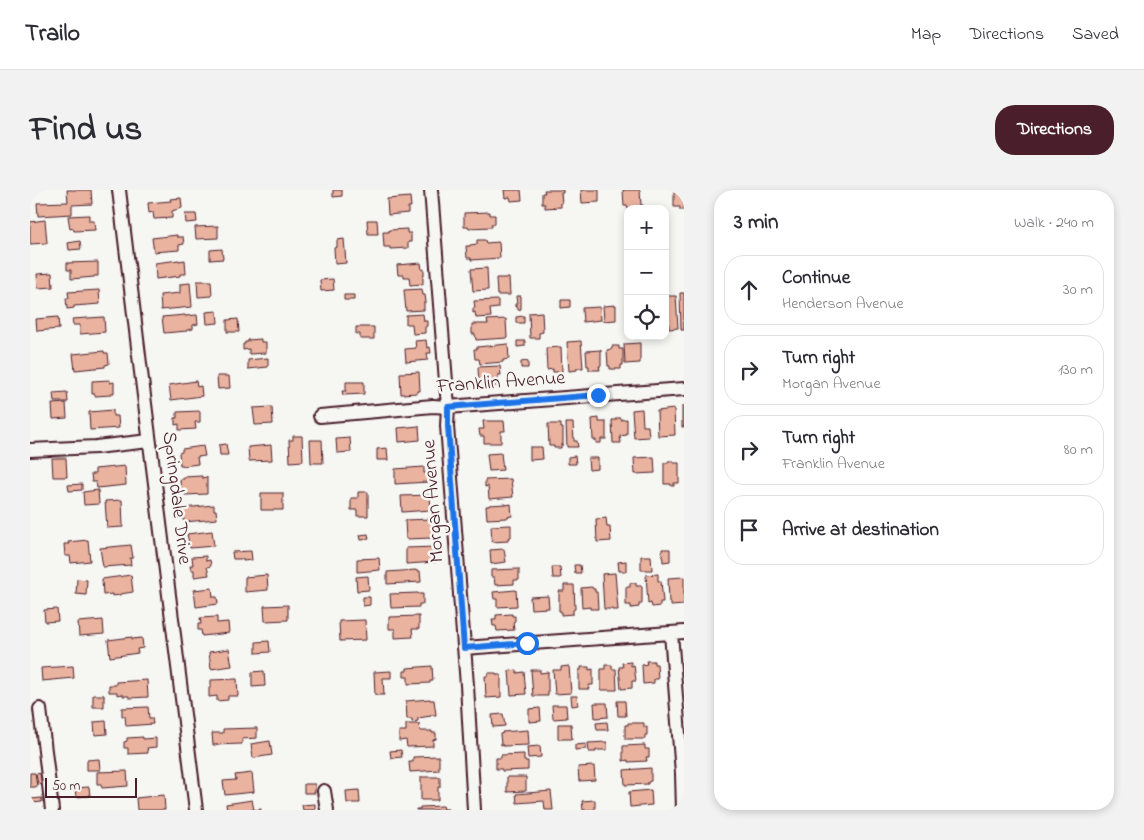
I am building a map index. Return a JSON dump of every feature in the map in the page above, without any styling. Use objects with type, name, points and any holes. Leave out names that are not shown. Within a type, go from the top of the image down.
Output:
[{"type":"street","name":"Springdale Drive","points":[[119,190],[196,810]]},
{"type":"street","name":"Morgan Avenue","points":[[431,190],[448,407],[474,810]]},
{"type":"street","name":"Franklin Avenue","points":[[320,416],[433,406],[448,407],[684,389]]},
{"type":"street","points":[[30,450],[96,447],[150,441]]},
{"type":"street","points":[[464,648],[684,632]]},
{"type":"street","points":[[671,633],[682,773],[683,810]]},
{"type":"street","points":[[40,708],[52,810]]},
{"type":"street","points":[[324,791],[327,810]]},
{"type":"building","points":[[67,190],[91,190],[92,204],[72,205],[72,214],[38,216],[37,203],[68,202]]},
{"type":"building","points":[[333,190],[342,190],[342,196],[333,197]]},
{"type":"building","points":[[504,190],[521,190],[522,200],[511,201],[510,197],[505,198]]},
{"type":"building","points":[[544,190],[563,190],[563,193],[561,193],[561,207],[545,208],[545,204],[542,204],[542,193],[545,193]]},
{"type":"building","points":[[581,190],[599,190],[599,202],[582,203]]},
{"type":"building","points":[[623,190],[640,190],[641,205],[624,206]]},
{"type":"building","points":[[674,190],[684,190],[684,210],[680,210],[680,207],[674,207]]},
{"type":"building","points":[[410,197],[411,207],[408,207],[408,213],[388,215],[387,199]]},
{"type":"building","points":[[181,198],[182,208],[172,211],[172,218],[154,219],[153,212],[149,213],[148,203]]},
{"type":"building","points":[[490,212],[490,215],[495,215],[495,224],[491,224],[492,227],[464,227],[464,213]]},
{"type":"building","points":[[185,214],[196,214],[197,222],[186,223]]},
{"type":"building","points":[[89,215],[89,221],[94,221],[95,230],[74,231],[73,228],[70,229],[68,216]]},
{"type":"building","points":[[45,220],[47,243],[30,244],[30,222]]},
{"type":"building","points":[[367,220],[377,220],[378,234],[368,234]]},
{"type":"building","points":[[218,226],[218,238],[196,239],[195,227]]},
{"type":"building","points":[[407,229],[407,233],[411,233],[411,242],[408,242],[408,248],[390,249],[390,247],[384,247],[383,232]]},
{"type":"building","points":[[177,235],[177,237],[183,237],[184,244],[179,245],[179,250],[154,252],[152,238]]},
{"type":"building","points":[[344,239],[346,263],[335,264],[334,248],[337,247],[337,240]]},
{"type":"building","points":[[477,240],[485,240],[486,243],[499,242],[500,258],[471,260],[471,258],[467,258],[466,246],[477,244]]},
{"type":"building","points":[[80,241],[81,249],[69,250],[68,243]]},
{"type":"building","points":[[222,249],[223,259],[210,260],[210,250]]},
{"type":"building","points":[[185,260],[186,274],[156,279],[155,263]]},
{"type":"building","points":[[98,262],[98,276],[71,279],[71,270],[67,270],[67,263]]},
{"type":"building","points":[[421,263],[422,270],[424,269],[423,284],[410,285],[409,277],[398,275],[397,265]]},
{"type":"building","points":[[487,268],[488,290],[473,291],[471,269]]},
{"type":"building","points":[[52,273],[53,287],[38,288],[37,274]]},
{"type":"building","points":[[496,278],[509,278],[510,295],[497,295]]},
{"type":"building","points":[[333,279],[334,290],[321,291],[320,280]]},
{"type":"building","points":[[197,281],[211,281],[212,296],[198,297]]},
{"type":"building","points":[[190,283],[192,307],[161,310],[160,295],[180,293],[180,284]]},
{"type":"building","points":[[422,289],[426,302],[424,302],[424,310],[406,311],[404,290]]},
{"type":"building","points":[[99,290],[100,304],[74,306],[74,308],[67,309],[66,298],[69,298],[68,292]]},
{"type":"building","points":[[680,293],[684,293],[684,330],[681,330]]},
{"type":"building","points":[[344,295],[354,295],[354,300],[344,300]]},
{"type":"building","points":[[516,296],[521,296],[521,309],[518,310],[518,307],[515,307],[515,304],[517,304]]},
{"type":"building","points":[[669,296],[676,296],[678,328],[669,329]]},
{"type":"building","points":[[498,300],[498,308],[490,309],[491,317],[476,318],[475,312],[473,313],[473,308],[475,308],[474,301]]},
{"type":"building","points":[[561,300],[570,300],[570,307],[561,308]]},
{"type":"building","points":[[616,305],[616,320],[604,321],[603,306]]},
{"type":"building","points":[[600,307],[601,320],[583,322],[582,308]]},
{"type":"building","points":[[217,311],[218,323],[207,324],[206,312]]},
{"type":"building","points":[[542,312],[543,332],[539,333],[539,338],[530,338],[529,313]]},
{"type":"building","points":[[423,314],[424,321],[427,321],[425,333],[413,334],[412,324],[406,324],[406,315]]},
{"type":"building","points":[[197,315],[198,324],[193,325],[193,329],[164,333],[162,317]]},
{"type":"building","points":[[524,316],[524,323],[516,323],[516,317]]},
{"type":"building","points":[[58,317],[59,329],[37,331],[36,319]]},
{"type":"building","points":[[104,317],[105,332],[80,334],[80,325],[73,325],[72,319]]},
{"type":"building","points":[[238,319],[239,332],[227,332],[227,320]]},
{"type":"building","points":[[506,319],[507,338],[476,340],[475,334],[472,334],[472,324],[488,324],[487,320]]},
{"type":"building","points":[[356,327],[374,327],[374,339],[360,339],[360,334],[356,334]]},
{"type":"building","points":[[261,339],[261,342],[266,342],[266,353],[249,354],[249,349],[243,350],[243,344],[248,342],[248,340]]},
{"type":"building","points":[[426,340],[427,348],[430,347],[431,353],[427,353],[428,360],[406,362],[405,349],[416,348],[415,341]]},
{"type":"building","points":[[517,341],[525,341],[525,346],[517,347]]},
{"type":"building","points":[[581,341],[583,368],[569,371],[567,342]]},
{"type":"building","points":[[640,343],[640,363],[625,364],[624,344]]},
{"type":"building","points":[[508,344],[509,359],[503,360],[503,362],[480,364],[479,359],[475,359],[474,349],[477,349],[477,347]]},
{"type":"building","points":[[612,346],[619,346],[619,349],[623,349],[623,365],[621,365],[621,369],[610,369],[610,366],[608,366],[607,350],[612,349]]},
{"type":"building","points":[[561,347],[562,372],[553,372],[553,369],[547,370],[546,348]]},
{"type":"building","points":[[601,350],[600,370],[589,370],[586,351]]},
{"type":"building","points":[[104,351],[104,353],[108,353],[109,364],[105,365],[105,367],[75,370],[73,354]]},
{"type":"building","points":[[268,358],[268,367],[248,369],[248,360]]},
{"type":"building","points":[[528,361],[528,368],[521,368],[521,362]]},
{"type":"building","points":[[500,366],[501,375],[498,375],[498,386],[479,387],[478,367]]},
{"type":"building","points":[[419,372],[420,391],[417,391],[417,393],[401,394],[400,373]]},
{"type":"building","points":[[217,376],[229,376],[230,388],[218,389]]},
{"type":"building","points":[[110,380],[110,383],[114,382],[114,393],[111,393],[111,395],[95,396],[95,394],[92,394],[92,381]]},
{"type":"building","points":[[196,381],[197,387],[201,386],[202,396],[171,400],[169,385]]},
{"type":"building","points":[[346,382],[364,382],[364,394],[343,395],[342,391],[346,391]]},
{"type":"building","points":[[67,392],[68,402],[54,402],[53,393]]},
{"type":"building","points":[[66,403],[67,418],[53,419],[52,404]]},
{"type":"building","points":[[682,406],[684,406],[684,427],[682,427]]},
{"type":"building","points":[[272,407],[273,424],[255,425],[253,408]]},
{"type":"building","points":[[642,409],[643,426],[648,426],[649,437],[634,438],[632,410]]},
{"type":"building","points":[[674,409],[675,435],[658,436],[657,411]]},
{"type":"building","points":[[113,410],[113,416],[118,416],[119,428],[90,430],[89,412]]},
{"type":"building","points":[[200,411],[200,422],[195,422],[196,429],[179,430],[179,424],[175,425],[177,412]]},
{"type":"building","points":[[599,418],[599,422],[606,422],[606,439],[601,439],[601,443],[596,443],[596,440],[593,440],[592,419]]},
{"type":"building","points":[[616,418],[621,418],[621,420],[627,419],[627,435],[620,436],[621,443],[613,443],[612,420],[616,420]]},
{"type":"building","points":[[483,421],[504,421],[505,431],[501,431],[501,443],[484,443],[484,436],[480,436],[479,429],[484,429]]},
{"type":"building","points":[[566,423],[573,423],[574,441],[577,441],[578,447],[567,447]]},
{"type":"building","points":[[548,424],[561,424],[561,428],[563,428],[563,445],[561,445],[561,448],[549,446]]},
{"type":"building","points":[[419,426],[420,440],[399,442],[398,428]]},
{"type":"building","points":[[293,436],[302,436],[303,461],[290,462],[289,440],[293,440]]},
{"type":"building","points":[[350,438],[351,452],[337,453],[336,439]]},
{"type":"building","points":[[310,440],[322,440],[323,463],[311,463]]},
{"type":"building","points":[[226,444],[228,455],[220,455],[219,445]]},
{"type":"building","points":[[271,445],[272,460],[249,461],[248,447]]},
{"type":"building","points":[[203,446],[205,456],[197,457],[198,464],[180,465],[179,453],[182,452],[182,449]]},
{"type":"building","points":[[530,447],[542,447],[543,459],[530,460]]},
{"type":"building","points":[[387,448],[388,460],[377,460],[377,449]]},
{"type":"building","points":[[501,453],[503,470],[489,471],[487,454]]},
{"type":"building","points":[[575,456],[576,464],[568,464],[568,457]]},
{"type":"building","points":[[654,457],[655,473],[635,474],[634,458]]},
{"type":"building","points":[[52,458],[66,458],[67,477],[53,477]]},
{"type":"building","points":[[588,458],[598,458],[598,469],[589,470]]},
{"type":"building","points":[[668,461],[679,463],[679,483],[674,483],[674,486],[664,484],[664,463],[668,463]]},
{"type":"building","points":[[125,466],[126,485],[97,488],[96,482],[92,482],[91,474],[95,474],[95,469]]},
{"type":"building","points":[[424,467],[424,473],[427,473],[428,482],[395,484],[395,469]]},
{"type":"building","points":[[202,476],[202,478],[207,477],[207,494],[181,494],[180,479]]},
{"type":"building","points":[[511,479],[513,497],[489,499],[488,486],[485,487],[485,480]]},
{"type":"building","points":[[82,484],[82,490],[69,491],[68,485]]},
{"type":"building","points":[[98,490],[99,504],[84,505],[83,492]]},
{"type":"building","points":[[358,492],[368,492],[368,516],[357,516],[357,510],[351,510],[351,498],[358,498]]},
{"type":"building","points":[[261,493],[283,493],[283,510],[261,510]]},
{"type":"building","points":[[430,495],[431,510],[402,512],[401,496]]},
{"type":"building","points":[[122,500],[123,527],[107,528],[105,501]]},
{"type":"building","points":[[511,504],[512,516],[487,519],[486,506]]},
{"type":"building","points":[[214,505],[217,519],[184,522],[183,508]]},
{"type":"building","points":[[606,518],[607,527],[610,527],[611,541],[597,542],[596,519]]},
{"type":"building","points":[[432,519],[432,538],[406,539],[405,520]]},
{"type":"building","points":[[511,525],[511,537],[508,538],[508,541],[492,542],[491,526]]},
{"type":"building","points":[[212,531],[214,546],[190,548],[187,534]]},
{"type":"building","points":[[368,534],[369,539],[361,540],[360,535]]},
{"type":"building","points":[[88,540],[90,561],[71,563],[70,556],[65,556],[64,544]]},
{"type":"building","points":[[131,545],[133,558],[130,558],[131,565],[103,567],[100,548]]},
{"type":"building","points":[[436,547],[436,562],[406,564],[406,548]]},
{"type":"building","points":[[504,549],[506,562],[491,564],[490,550]]},
{"type":"building","points":[[662,549],[670,549],[670,561],[663,562]]},
{"type":"building","points":[[251,551],[252,560],[233,559],[232,552]]},
{"type":"building","points":[[206,556],[206,561],[210,560],[211,566],[207,567],[209,575],[194,577],[194,570],[191,570],[190,565],[193,565],[192,557]]},
{"type":"building","points":[[641,556],[651,556],[652,570],[641,570]]},
{"type":"building","points":[[379,558],[380,570],[357,572],[357,559]]},
{"type":"building","points":[[626,561],[626,571],[619,571],[618,562]]},
{"type":"building","points":[[574,565],[580,565],[581,573],[575,573]]},
{"type":"building","points":[[552,567],[560,567],[561,578],[553,578]]},
{"type":"building","points":[[519,569],[519,580],[514,580],[514,584],[495,585],[494,577],[491,577],[491,570]]},
{"type":"building","points":[[420,571],[421,582],[387,584],[387,572]]},
{"type":"building","points":[[615,573],[618,610],[604,609],[602,574]]},
{"type":"building","points":[[658,574],[658,581],[661,581],[663,602],[660,602],[660,606],[652,607],[651,603],[648,604],[646,575]]},
{"type":"building","points":[[131,575],[133,592],[112,596],[112,594],[103,595],[102,579]]},
{"type":"building","points":[[267,575],[268,590],[245,592],[245,577]]},
{"type":"building","points":[[368,576],[369,590],[357,591],[356,577]]},
{"type":"building","points":[[684,577],[684,605],[671,606],[671,602],[669,602],[668,578]]},
{"type":"building","points":[[77,579],[87,580],[86,595],[76,594]]},
{"type":"building","points":[[630,583],[642,586],[642,604],[639,604],[639,607],[631,608],[631,605],[626,605],[626,587],[630,587]]},
{"type":"building","points":[[564,585],[574,585],[575,609],[573,614],[561,615],[561,611],[559,611],[559,591],[564,591]]},
{"type":"building","points":[[592,587],[597,592],[598,609],[582,608],[581,588]]},
{"type":"building","points":[[212,588],[213,597],[217,597],[218,604],[196,607],[194,590]]},
{"type":"building","points":[[516,590],[517,606],[497,607],[497,599],[494,599],[493,592]]},
{"type":"building","points":[[390,594],[423,594],[423,604],[419,604],[419,607],[391,608]]},
{"type":"building","points":[[548,596],[549,608],[531,609],[530,597]]},
{"type":"building","points":[[363,597],[370,597],[370,605],[363,606]]},
{"type":"building","points":[[288,605],[288,620],[265,621],[264,606]]},
{"type":"building","points":[[57,609],[58,621],[45,622],[44,610]]},
{"type":"building","points":[[512,614],[512,616],[515,616],[515,621],[513,622],[514,630],[497,631],[496,626],[493,626],[492,619],[496,619],[496,615]]},
{"type":"building","points":[[419,616],[419,629],[412,629],[413,637],[395,638],[395,629],[389,629],[389,617]]},
{"type":"building","points":[[217,617],[217,623],[228,622],[229,633],[202,636],[201,630],[198,630],[198,624],[201,624],[200,618]]},
{"type":"building","points":[[103,620],[104,634],[79,636],[78,622]]},
{"type":"building","points":[[365,620],[366,640],[340,641],[339,621]]},
{"type":"building","points":[[132,637],[132,639],[142,638],[143,648],[137,649],[138,653],[110,657],[108,640]]},
{"type":"building","points":[[269,641],[270,652],[256,653],[256,642]]},
{"type":"building","points":[[229,649],[232,666],[211,669],[209,652]]},
{"type":"building","points":[[646,661],[654,661],[654,664],[657,664],[658,679],[654,679],[654,683],[643,684],[642,665],[647,664]]},
{"type":"building","points":[[631,662],[631,666],[634,665],[636,681],[632,681],[632,688],[621,689],[619,667],[623,667],[622,663]]},
{"type":"building","points":[[605,665],[612,665],[612,669],[616,669],[617,690],[601,690],[601,669],[605,669]]},
{"type":"building","points":[[73,666],[74,678],[42,681],[41,668]]},
{"type":"building","points":[[432,666],[433,681],[430,681],[430,683],[408,684],[408,677],[404,677],[404,671],[407,671],[407,668]]},
{"type":"building","points":[[569,666],[571,693],[555,694],[553,670],[561,670],[561,667]]},
{"type":"building","points":[[581,667],[589,667],[589,670],[593,669],[593,685],[589,685],[589,689],[579,689],[579,670],[581,670]]},
{"type":"building","points":[[517,670],[517,673],[524,672],[526,694],[511,695],[509,671]]},
{"type":"building","points":[[531,670],[540,670],[540,673],[548,672],[548,696],[533,696]]},
{"type":"building","points":[[264,671],[265,686],[252,687],[252,672]]},
{"type":"building","points":[[391,671],[391,678],[383,678],[384,695],[375,695],[374,672]]},
{"type":"building","points":[[488,673],[501,675],[501,697],[486,698],[485,676],[488,676]]},
{"type":"building","points":[[237,679],[238,696],[228,696],[228,700],[217,701],[217,696],[209,697],[211,680]]},
{"type":"building","points":[[147,680],[148,697],[129,698],[129,696],[123,696],[123,694],[117,695],[117,692],[109,692],[109,685],[116,685],[116,682]]},
{"type":"building","points":[[93,695],[104,695],[104,707],[93,707]]},
{"type":"building","points":[[571,696],[577,696],[578,705],[572,706]]},
{"type":"building","points":[[434,700],[436,715],[418,718],[418,721],[412,722],[412,719],[407,719],[406,701]]},
{"type":"building","points":[[617,701],[625,701],[626,716],[618,716]]},
{"type":"building","points":[[594,703],[607,703],[608,717],[595,718]]},
{"type":"building","points":[[552,705],[566,705],[567,718],[553,719]]},
{"type":"building","points":[[148,707],[149,718],[152,718],[153,724],[126,726],[125,716],[122,716],[122,708]]},
{"type":"building","points":[[540,708],[541,721],[529,722],[529,709]]},
{"type":"building","points":[[503,714],[505,726],[493,727],[492,715]]},
{"type":"building","points":[[106,721],[107,734],[95,735],[94,722]]},
{"type":"building","points":[[607,722],[608,730],[597,730],[596,723]]},
{"type":"building","points":[[628,723],[644,723],[644,727],[647,727],[645,739],[625,739],[625,725],[628,725]]},
{"type":"building","points":[[406,724],[419,724],[420,731],[436,733],[433,746],[407,747],[406,740],[399,741],[399,731],[406,731]]},
{"type":"building","points":[[558,724],[571,724],[572,739],[558,739]]},
{"type":"building","points":[[257,728],[257,738],[242,739],[242,744],[213,745],[212,733],[223,733],[223,729]]},
{"type":"building","points":[[528,730],[529,745],[501,745],[500,734],[502,732]]},
{"type":"building","points":[[143,737],[143,739],[156,738],[156,747],[147,748],[148,753],[128,754],[128,748],[124,748],[124,742],[127,741],[127,738]]},
{"type":"building","points":[[270,741],[272,755],[253,758],[251,744]]},
{"type":"building","points":[[607,742],[607,750],[589,752],[588,743]]},
{"type":"building","points":[[586,744],[586,749],[575,750],[575,745]]},
{"type":"building","points":[[645,745],[645,749],[649,749],[649,757],[646,757],[647,761],[623,761],[623,746]]},
{"type":"building","points":[[540,746],[541,757],[528,758],[527,747]]},
{"type":"building","points":[[401,750],[402,757],[391,758],[390,751]]},
{"type":"building","points":[[524,754],[524,761],[528,761],[528,770],[502,771],[502,769],[496,769],[496,758],[501,758],[501,755]]},
{"type":"building","points":[[439,756],[439,770],[410,772],[409,762],[413,762],[413,757]]},
{"type":"building","points":[[99,759],[100,770],[87,770],[87,760]]},
{"type":"building","points":[[594,766],[595,780],[579,781],[578,767]]},
{"type":"building","points":[[651,768],[651,781],[648,784],[625,785],[624,770]]},
{"type":"building","points":[[127,771],[128,786],[102,788],[101,784],[97,784],[97,772]]},
{"type":"building","points":[[30,773],[35,773],[37,787],[30,787]]},
{"type":"building","points":[[41,773],[42,784],[38,785],[36,774]]},
{"type":"building","points":[[252,773],[254,792],[225,795],[223,781],[236,780],[235,775]]},
{"type":"building","points":[[421,777],[440,777],[438,800],[421,800]]},
{"type":"building","points":[[507,777],[526,777],[526,791],[507,792]]},
{"type":"building","points":[[304,784],[315,784],[315,793],[304,793]]},
{"type":"building","points":[[89,787],[90,796],[76,797],[75,788]]},
{"type":"building","points":[[359,790],[360,803],[347,803],[346,791]]},
{"type":"building","points":[[651,790],[652,805],[630,807],[629,792]]},
{"type":"building","points":[[551,791],[553,810],[545,810],[544,801],[517,803],[516,794]]},
{"type":"building","points":[[164,795],[165,810],[137,810],[136,798]]},
{"type":"building","points":[[42,798],[42,802],[32,803],[31,799]]},
{"type":"building","points":[[252,800],[254,810],[227,810],[226,804]]},
{"type":"building","points":[[595,800],[595,810],[583,810],[582,801]]},
{"type":"building","points":[[315,804],[315,810],[303,810],[302,805]]},
{"type":"building","points":[[443,806],[444,809],[448,810],[416,810],[420,809],[420,807]]},
{"type":"route","points":[[527,643],[464,648],[448,407],[598,395]]}]
